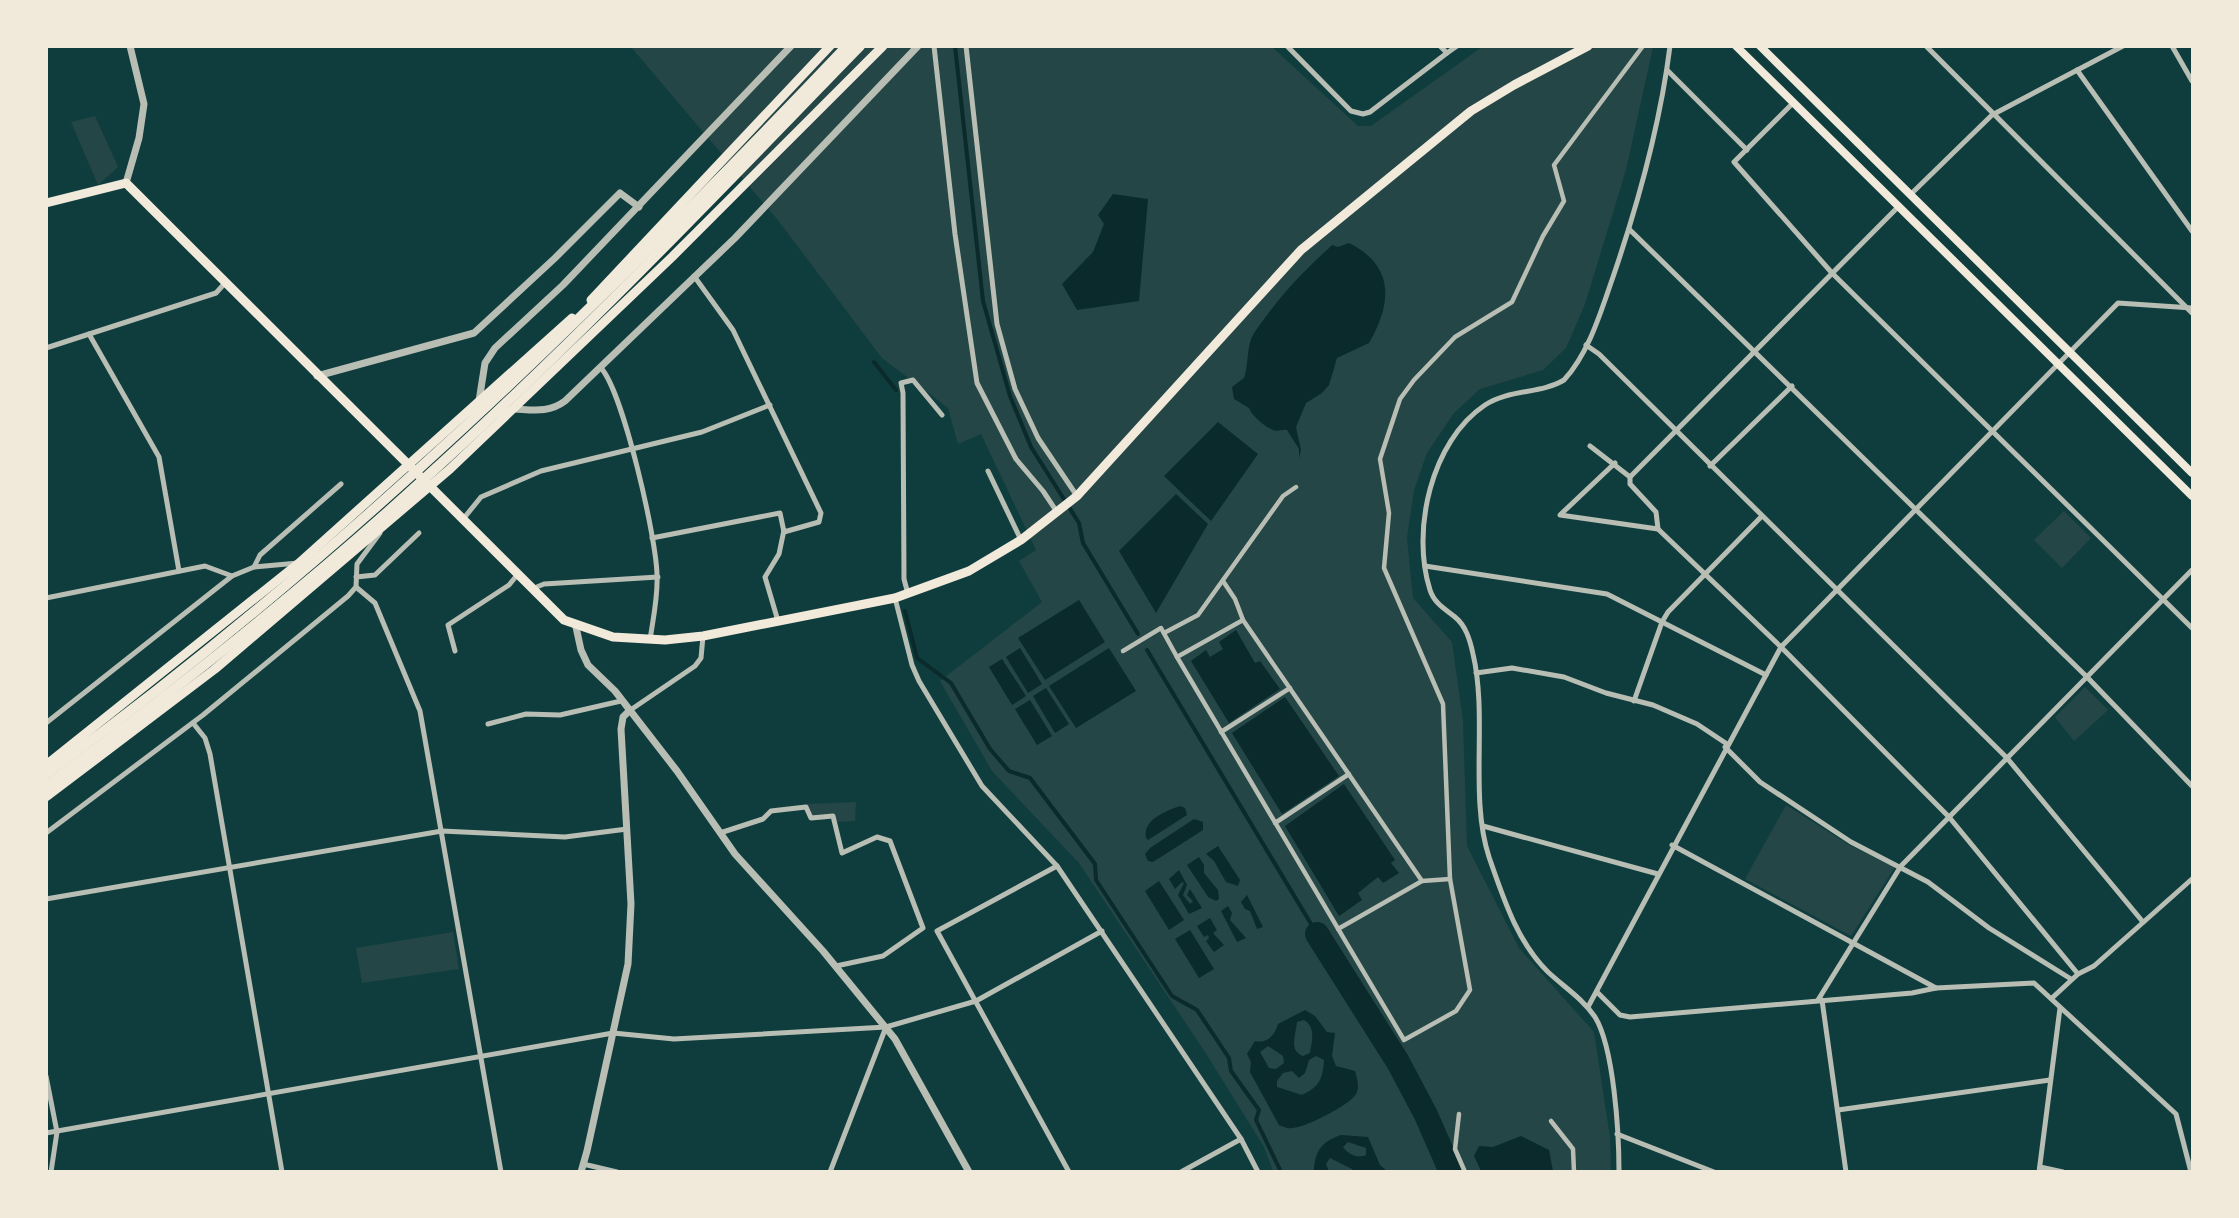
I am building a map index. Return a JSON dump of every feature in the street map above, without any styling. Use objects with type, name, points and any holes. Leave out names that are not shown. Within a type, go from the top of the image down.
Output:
[{"type":"highway","points":[[46,774],[92,741],[304,571],[414,472],[646,253],[847,46]]},
{"type":"highway","points":[[46,786],[225,647],[423,480],[641,271],[860,46]]},
{"type":"main road","points":[[46,765],[299,563],[580,311],[830,46]]},
{"type":"main road","points":[[46,797],[215,669],[430,486],[515,409],[672,257],[883,46]]},
{"type":"main road","points":[[46,204],[126,183],[317,376],[464,518],[552,610],[576,627],[613,637],[650,640],[703,636],[895,598],[969,571],[1021,540],[1076,497],[1301,250],[1471,111],[1514,85],[1588,46]]},
{"type":"main road","points":[[1736,46],[2193,496]]},
{"type":"main road","points":[[1760,46],[2193,473]]},
{"type":"street","points":[[126,183],[139,138],[144,104],[130,46]]},
{"type":"street","points":[[478,404],[485,363],[495,348],[563,285],[791,46]]},
{"type":"street","points":[[515,409],[543,411],[558,407],[694,276],[918,46]]},
{"type":"street","points":[[934,46],[956,245],[977,383],[1016,459],[1059,512]]},
{"type":"street","points":[[966,46],[983,221],[997,324],[1015,389],[1038,438],[1076,497]]},
{"type":"street","points":[[1287,46],[1352,111],[1363,114],[1370,112],[1457,46]]},
{"type":"street","points":[[1440,46],[1447,53]]},
{"type":"street","points":[[1123,651],[1161,628],[1404,1040],[1456,1011],[1470,990],[1450,879],[1443,704],[1384,568],[1389,513],[1380,459],[1400,399],[1414,380],[1455,337],[1512,302],[1543,236],[1564,201],[1554,165],[1643,46]]},
{"type":"street","points":[[1619,1172],[1617,1134],[1605,1038],[1588,1007],[1548,972],[1522,941],[1490,859],[1483,826],[1476,673],[1469,637],[1456,618],[1431,594],[1423,549],[1428,503],[1444,453],[1456,433],[1484,405],[1564,380],[1586,345],[1603,306],[1648,166],[1670,46]]},
{"type":"street","points":[[1926,46],[1992,115],[2193,313]]},
{"type":"street","points":[[1911,194],[1992,115],[2123,46]]},
{"type":"street","points":[[2172,46],[2193,81]]},
{"type":"street","points":[[1667,70],[1747,150]]},
{"type":"street","points":[[2077,70],[2193,231]]},
{"type":"street","points":[[1793,103],[1734,162],[1832,273],[2193,628]]},
{"type":"street","points":[[317,376],[474,333],[555,258],[620,193],[639,207]]},
{"type":"street","points":[[1658,529],[1656,512],[1630,484],[1630,477],[1900,205]]},
{"type":"street","points":[[1629,229],[1757,351],[2087,677],[2193,786]]},
{"type":"street","points":[[694,276],[734,330],[821,513],[819,522],[784,530]]},
{"type":"street","points":[[46,348],[216,293],[225,283]]},
{"type":"street","points":[[1588,1007],[1672,845],[1781,647],[2118,303],[2190,308]]},
{"type":"street","points":[[89,334],[159,457],[179,571]]},
{"type":"street","points":[[1586,345],[1837,588],[2007,758],[2144,922]]},
{"type":"street","points":[[601,368],[611,381],[631,448],[652,538],[658,577],[650,640]]},
{"type":"street","points":[[908,594],[904,579],[903,393],[901,383],[913,380],[942,415]]},
{"type":"street","points":[[1710,466],[1792,386]]},
{"type":"street","points":[[464,518],[481,497],[541,471],[702,432],[770,405]]},
{"type":"street","points":[[1590,446],[1630,477]]},
{"type":"street","points":[[1615,464],[1560,515],[1658,529],[1781,647],[1949,817],[2078,974]]},
{"type":"street","points":[[988,471],[1021,540]]},
{"type":"street","points":[[254,567],[260,555],[341,484]]},
{"type":"street","points":[[1164,633],[1198,615],[1283,496],[1296,487]]},
{"type":"street","points":[[652,538],[780,513],[784,530],[779,554],[765,577],[778,621]]},
{"type":"street","points":[[1634,701],[1662,622],[1668,612],[1762,516]]},
{"type":"street","points":[[384,526],[357,564],[356,587],[375,603],[420,711],[501,1172]]},
{"type":"street","points":[[356,577],[375,575],[419,533]]},
{"type":"street","points":[[46,723],[232,576],[254,567],[299,563]]},
{"type":"street","points":[[46,598],[205,566],[232,576]]},
{"type":"street","points":[[1425,566],[1607,594],[1766,675]]},
{"type":"street","points":[[1846,1172],[1820,1000],[1852,943],[1901,866],[2193,570]]},
{"type":"street","points":[[455,651],[448,625],[509,585],[518,574]]},
{"type":"street","points":[[532,589],[544,584],[658,577]]},
{"type":"street","points":[[1223,581],[1235,599],[1243,620],[1422,881]]},
{"type":"street","points":[[46,833],[193,723],[356,587]]},
{"type":"street","points":[[895,598],[912,665],[919,681],[974,774],[1006,814],[1058,866],[1241,1139],[1258,1172]]},
{"type":"street","points":[[1177,657],[1243,620]]},
{"type":"street","points":[[576,627],[581,650],[588,665],[621,701],[677,771],[720,833],[768,893],[836,966],[895,1039],[969,1172]]},
{"type":"street","points":[[617,1172],[582,1168],[628,964],[631,904],[621,729],[623,717],[629,711],[695,666],[701,658],[703,636]]},
{"type":"street","points":[[1476,673],[1512,668],[1554,675],[1653,705],[1697,724],[1726,746],[1760,782],[1851,842],[1928,882],[1989,928],[2071,979]]},
{"type":"street","points":[[1221,732],[1290,688]]},
{"type":"street","points":[[488,724],[526,714],[560,715],[621,701]]},
{"type":"street","points":[[193,723],[206,738],[210,754],[282,1172]]},
{"type":"street","points":[[1275,823],[1348,774]]},
{"type":"street","points":[[720,833],[763,819],[771,812],[806,807],[811,818],[833,816],[842,853],[877,837],[890,841],[923,928],[883,956],[836,966]]},
{"type":"street","points":[[1483,826],[1658,874]]},
{"type":"street","points":[[46,899],[442,831],[565,837],[627,829]]},
{"type":"street","points":[[1672,845],[1936,988]]},
{"type":"street","points":[[1058,866],[937,931],[1069,1172]]},
{"type":"street","points":[[1338,929],[1422,881],[1450,879]]},
{"type":"street","points":[[2052,998],[2071,979],[2094,966],[2193,879]]},
{"type":"street","points":[[46,1133],[613,1034],[674,1039],[886,1027],[976,1001],[1102,931]]},
{"type":"street","points":[[1597,992],[1620,1015],[1630,1017],[1912,993],[1936,988],[2034,983],[2176,1114],[2190,1160],[2191,1172]]},
{"type":"street","points":[[2060,1008],[2039,1169],[2063,1172]]},
{"type":"street","points":[[830,1172],[886,1027]]},
{"type":"street","points":[[46,1076],[57,1132],[51,1172]]},
{"type":"street","points":[[1838,1110],[2050,1080]]},
{"type":"street","points":[[1459,1114],[1455,1149],[1465,1172]]},
{"type":"street","points":[[1551,1121],[1574,1149],[1574,1172]]},
{"type":"street","points":[[1617,1134],[1714,1172]]},
{"type":"street","points":[[1181,1172],[1241,1139]]},
{"type":"shaded area","points":[[631,47],[1272,47],[1358,126],[1371,126],[1482,47],[1653,47],[1626,170],[1585,304],[1566,348],[1543,370],[1480,389],[1454,413],[1427,453],[1414,490],[1407,538],[1413,598],[1452,642],[1463,721],[1467,846],[1519,948],[1594,1032],[1610,1137],[1611,1171],[1273,1171],[1264,1147],[1205,1052],[1079,863],[992,771],[940,681],[1042,602],[1019,561],[1036,550],[981,434],[958,444],[948,408],[882,358],[777,219]]},
{"type":"shaded area","points":[[95,116],[118,167],[98,185],[71,122]]},
{"type":"shaded area","points":[[1113,194],[1148,199],[1139,301],[1077,310],[1062,284],[1093,252],[1104,224],[1098,215]]},
{"type":"shaded area","points":[[1349,243],[1364,252],[1382,274],[1385,300],[1382,314],[1369,343],[1337,358],[1329,385],[1322,393],[1306,403],[1296,427],[1301,450],[1299,458],[1299,449],[1287,430],[1275,431],[1262,423],[1249,408],[1234,399],[1232,387],[1244,378],[1251,338],[1279,299],[1332,245],[1338,247]]},
{"type":"shaded area","points":[[1218,422],[1258,454],[1211,521],[1164,476]]},
{"type":"shaded area","points":[[1176,494],[1208,524],[1156,613],[1119,551]]},
{"type":"shaded area","points":[[2064,511],[2091,538],[2062,568],[2034,540]]},
{"type":"shaded area","points":[[1079,600],[1105,642],[1045,680],[1018,638]]},
{"type":"shaded area","points":[[1236,630],[1255,663],[1260,661],[1280,689],[1229,723],[1191,661],[1206,650],[1210,657],[1223,649],[1219,642]]},
{"type":"shaded area","points":[[1020,648],[1042,684],[1028,693],[1006,657]]},
{"type":"shaded area","points":[[1109,648],[1136,691],[1076,728],[1049,686]]},
{"type":"shaded area","points":[[1002,659],[1026,696],[1012,705],[989,667]]},
{"type":"shaded area","points":[[2085,687],[2108,710],[2074,741],[2055,717]]},
{"type":"shaded area","points":[[1046,688],[1069,724],[1055,733],[1033,696]]},
{"type":"shaded area","points":[[1285,697],[1339,776],[1282,814],[1232,733]]},
{"type":"shaded area","points":[[1030,700],[1052,736],[1037,745],[1015,709]]},
{"type":"shaded area","points":[[1344,784],[1395,860],[1391,863],[1399,873],[1383,883],[1378,877],[1358,893],[1362,900],[1339,916],[1285,826]]},
{"type":"shaded area","points":[[856,802],[855,821],[837,822],[833,814],[813,816],[807,804]]},
{"type":"shaded area","points":[[1786,805],[1851,846],[1895,867],[1851,936],[1745,879]]},
{"type":"shaded area","points":[[1180,806],[1185,808],[1187,815],[1148,840],[1146,838],[1151,821]]},
{"type":"shaded area","points":[[1194,819],[1203,822],[1203,830],[1153,862],[1148,861],[1145,854],[1150,848]]},
{"type":"shaded area","points":[[1218,846],[1240,880],[1238,886],[1226,882],[1214,861],[1206,854]]},
{"type":"shaded area","points":[[1199,857],[1204,865],[1204,873],[1218,890],[1219,899],[1216,901],[1208,897],[1187,865]]},
{"type":"shaded area","points":[[1179,870],[1187,885],[1183,895],[1190,904],[1193,901],[1187,895],[1190,889],[1202,908],[1189,914],[1178,895],[1184,883],[1182,882],[1175,889],[1169,879]]},
{"type":"shaded area","points":[[1159,881],[1184,920],[1169,930],[1145,891]]},
{"type":"shaded area","points":[[1247,895],[1263,927],[1257,929],[1250,911],[1245,909],[1241,902]]},
{"type":"shaded area","points":[[1228,906],[1232,913],[1230,920],[1246,938],[1237,942],[1221,911]]},
{"type":"shaded area","points":[[1210,918],[1217,930],[1213,933],[1224,945],[1214,952],[1206,941],[1209,938],[1208,935],[1204,937],[1197,926]]},
{"type":"shaded area","points":[[1190,930],[1214,969],[1199,978],[1175,939]]},
{"type":"shaded area","points":[[453,932],[459,969],[362,983],[356,948]]},
{"type":"shaded area","points":[[1305,1010],[1315,1016],[1327,1032],[1335,1033],[1332,1056],[1336,1066],[1355,1071],[1357,1077],[1358,1088],[1352,1099],[1327,1115],[1299,1127],[1286,1128],[1279,1125],[1250,1072],[1251,1062],[1247,1054],[1255,1041],[1270,1038],[1278,1024]],"holes":[[[1304,1020],[1312,1030],[1312,1039],[1310,1053],[1303,1056],[1296,1050],[1294,1042],[1297,1022]],[[1268,1046],[1283,1056],[1284,1063],[1276,1069],[1269,1068],[1260,1052]],[[1316,1056],[1324,1060],[1319,1082],[1312,1089],[1302,1095],[1277,1087],[1277,1081],[1283,1073],[1292,1071],[1299,1078],[1305,1073],[1309,1060]]]},
{"type":"shaded area","points":[[1341,1135],[1368,1137],[1380,1165],[1387,1171],[1352,1171],[1330,1158],[1326,1164],[1329,1171],[1314,1171],[1320,1148]],"holes":[[[1348,1142],[1366,1148],[1366,1155],[1356,1156],[1343,1147]]]},
{"type":"shaded area","points":[[1521,1136],[1549,1150],[1553,1171],[1481,1171],[1474,1156],[1479,1146],[1493,1147]]},
{"type":"waterway","points":[[955,46],[983,301],[1010,396],[1031,447],[1079,523],[1083,543],[1138,634]]},
{"type":"waterway","points":[[874,362],[896,390]]},
{"type":"waterway","points":[[905,611],[917,658],[951,683],[990,749],[1009,771],[1030,778],[1095,864],[1096,880],[1172,996],[1197,1010],[1229,1058],[1231,1071],[1259,1110],[1256,1120],[1281,1172]]},
{"type":"waterway","points":[[1147,650],[1317,934]]},
{"type":"waterway","points":[[1317,934],[1398,1062],[1426,1115],[1451,1172]]}]
